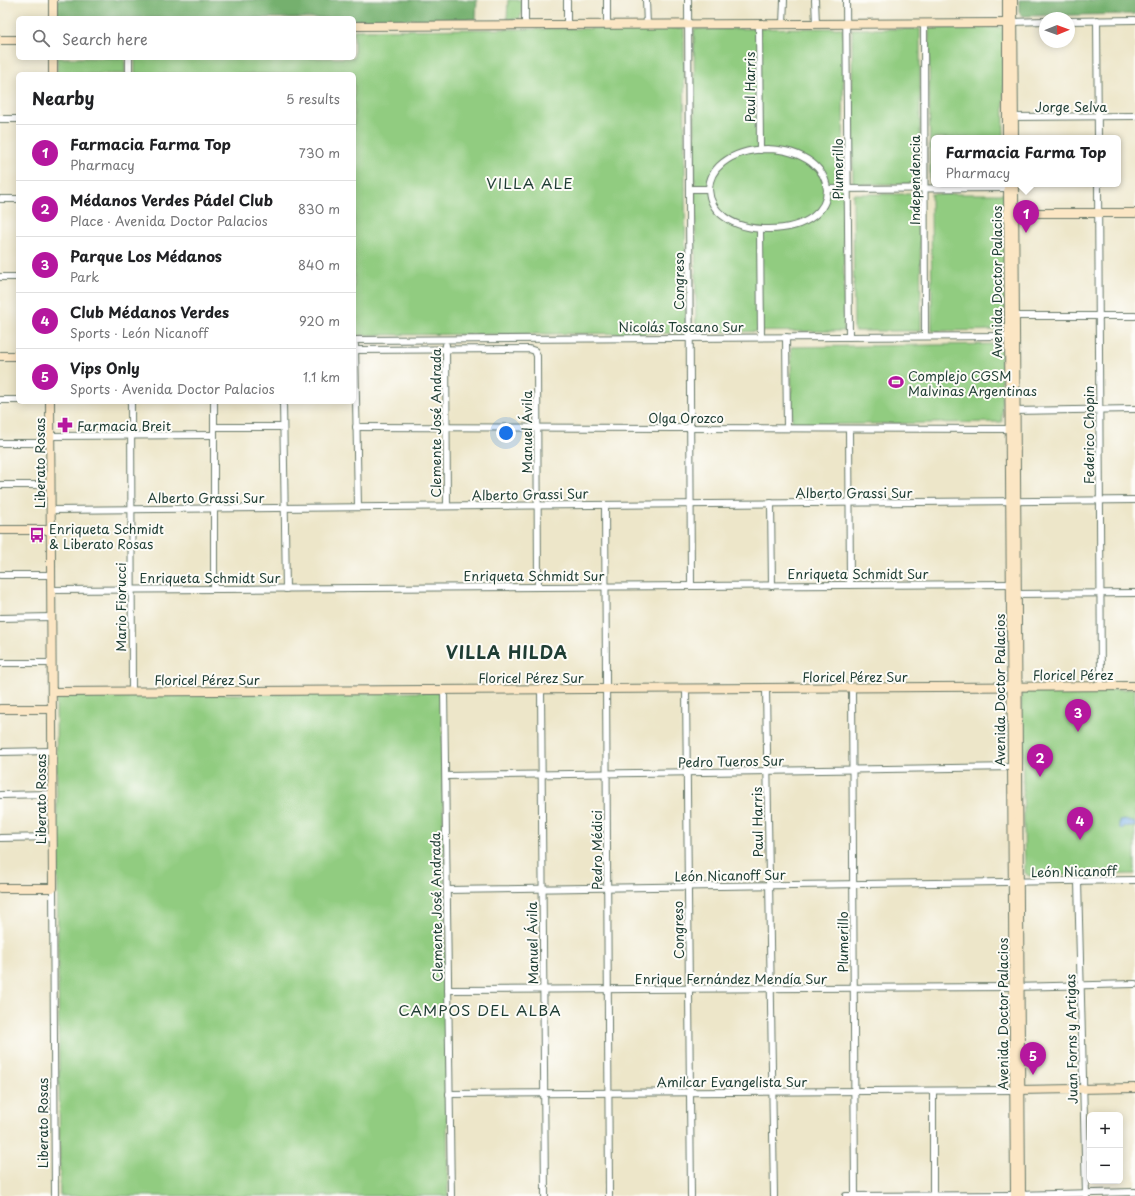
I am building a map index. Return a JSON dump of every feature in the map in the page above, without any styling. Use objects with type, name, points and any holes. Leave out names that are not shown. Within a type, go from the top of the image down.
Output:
[{"type":"street","points":[[53,0],[53,16]]},
{"type":"street","points":[[525,0],[525,25]]},
{"type":"street","points":[[567,0],[567,25]]},
{"type":"street","points":[[607,0],[607,25]]},
{"type":"street","points":[[646,0],[647,25]]},
{"type":"street","name":"Congreso","points":[[688,0],[691,586]]},
{"type":"street","points":[[784,0],[784,24]]},
{"type":"street","points":[[815,0],[816,24]]},
{"type":"street","name":"Plumerillo","points":[[846,0],[849,337]]},
{"type":"street","points":[[1007,0],[1010,22],[1010,117],[1008,135]]},
{"type":"street","points":[[1010,22],[1013,0]]},
{"type":"street","points":[[1097,20],[1098,135]]},
{"type":"street","points":[[1075,21],[1135,20]]},
{"type":"street","points":[[356,26],[924,24],[1039,21]]},
{"type":"street","name":"Paul Harris","points":[[759,24],[760,150]]},
{"type":"street","name":"Independencia","points":[[924,24],[925,336]]},
{"type":"street","points":[[0,40],[16,40]]},
{"type":"street","points":[[53,60],[53,72]]},
{"type":"street","points":[[129,60],[130,72]]},
{"type":"street","name":"Jorge Selva","points":[[1010,117],[1135,116]]},
{"type":"street","points":[[1010,117],[1013,135]]},
{"type":"street","points":[[0,119],[16,119]]},
{"type":"street","points":[[760,150],[788,152],[806,158],[821,171],[828,189],[823,206],[808,220],[783,228],[760,229],[737,224],[722,216],[712,204],[708,189],[713,174],[724,162],[737,155],[760,150]]},
{"type":"street","points":[[828,189],[925,189],[982,187]]},
{"type":"street","name":"Avenida Doctor Palacios","points":[[1010,187],[1018,1195]]},
{"type":"street","name":"Federico Chopin","points":[[1098,187],[1101,686]]},
{"type":"street","points":[[689,189],[708,189]]},
{"type":"street","points":[[0,199],[16,199]]},
{"type":"street","points":[[1011,214],[1135,213]]},
{"type":"street","points":[[760,229],[761,337]]},
{"type":"street","points":[[0,277],[16,277]]},
{"type":"street","points":[[1012,316],[1135,316]]},
{"type":"street","name":"Avenida Doctor Palacios","points":[[1012,316],[1009,336],[1012,411]]},
{"type":"street","name":"Nicolás Toscano Sur","points":[[356,340],[1009,336]]},
{"type":"street","points":[[786,337],[787,428]]},
{"type":"street","name":"Clemente José Andrada","points":[[446,339],[447,506]]},
{"type":"street","points":[[356,350],[446,349]]},
{"type":"street","name":"Manuel Ávila","points":[[446,349],[529,349],[534,350],[537,356],[538,587]]},
{"type":"street","points":[[0,356],[16,356]]},
{"type":"street","points":[[0,400],[16,400]]},
{"type":"street","name":"Liberato Rosas","points":[[50,404],[55,1196]]},
{"type":"street","name":"Mario Fiorucci","points":[[131,404],[132,692]]},
{"type":"street","points":[[214,404],[214,589]]},
{"type":"street","points":[[283,404],[286,589]]},
{"type":"street","points":[[356,404],[358,507]]},
{"type":"street","points":[[1012,411],[1135,409]]},
{"type":"street","points":[[214,427],[283,427]]},
{"type":"street","name":"Olga Orozco","points":[[356,427],[1012,429]]},
{"type":"street","points":[[849,429],[850,585]]},
{"type":"street","points":[[0,443],[131,435],[214,435]]},
{"type":"street","points":[[0,485],[51,484]]},
{"type":"street","name":"Alberto Grassi Sur","points":[[51,510],[1135,500]]},
{"type":"street","points":[[771,503],[772,586]]},
{"type":"street","name":"Pedro Médici","points":[[605,505],[609,1196]]},
{"type":"street","points":[[0,530],[51,530]]},
{"type":"street","points":[[0,575],[51,574]]},
{"type":"street","name":"Enriqueta Schmidt Sur","points":[[51,590],[1014,584]]},
{"type":"street","points":[[1014,594],[1135,593]]},
{"type":"street","points":[[0,618],[51,617]]},
{"type":"street","points":[[0,663],[52,663]]},
{"type":"street","name":"Floricel Pérez","points":[[1014,687],[1135,686]]},
{"type":"street","name":"Floricel Pérez Sur","points":[[52,692],[1014,687]]},
{"type":"street","name":"Congreso","points":[[686,688],[691,1196]]},
{"type":"street","name":"Paul Harris","points":[[766,688],[774,1196]]},
{"type":"street","name":"Plumerillo","points":[[852,688],[855,1196]]},
{"type":"street","name":"Manuel Ávila","points":[[541,689],[545,1196]]},
{"type":"street","name":"Clemente José Andrada","points":[[444,690],[451,1196]]},
{"type":"street","points":[[0,709],[52,709]]},
{"type":"street","points":[[0,752],[52,752]]},
{"type":"street","name":"Pedro Tueros Sur","points":[[446,776],[1015,767]]},
{"type":"street","points":[[0,795],[52,794]]},
{"type":"street","points":[[0,838],[52,837]]},
{"type":"street","name":"León Nicanoff","points":[[1016,883],[1135,880]]},
{"type":"street","name":"Juan Forns y Artigas","points":[[1078,882],[1086,1194]]},
{"type":"street","name":"León Nicanoff Sur","points":[[447,890],[1016,883]]},
{"type":"street","points":[[0,888],[53,888]]},
{"type":"street","name":"Enrique Fernández Mendía Sur","points":[[448,990],[1016,987],[1135,984]]},
{"type":"street","points":[[1017,1090],[1135,1088]]},
{"type":"street","name":"Amilcar Evangelista Sur","points":[[450,1094],[1017,1090]]},
{"type":"street","points":[[933,1091],[933,1196]]},
{"type":"street","points":[[846,1196],[1018,1195],[1135,1192]]},
{"type":"green space","points":[[57,0],[477,0],[476,19],[356,20],[356,16],[57,16]]},
{"type":"green space","points":[[508,0],[522,0],[522,12],[520,19],[507,19]]},
{"type":"green space","points":[[1019,0],[1135,0],[1135,14],[1075,15],[1075,12],[1039,12],[1039,16],[1022,16],[1019,13]]},
{"type":"green space","points":[[1003,27],[1004,135],[931,135],[931,184],[930,184],[929,28]]},
{"type":"green space","points":[[684,28],[686,333],[356,335],[356,72],[135,72],[135,60],[356,60],[356,30]]},
{"type":"green space","points":[[843,28],[844,331],[696,332],[694,29]]},
{"type":"green space","points":[[852,29],[920,29],[920,184],[853,184]]},
{"type":"green space","points":[[57,60],[125,60],[125,72],[57,72]]},
{"type":"green space","points":[[853,194],[920,194],[921,331],[854,331]]},
{"type":"green space","points":[[931,194],[1005,194],[1005,330],[932,331]]},
{"type":"green space","name":"Complejo CGSM Malvinas Argentinas","points":[[1001,344],[1002,422],[792,425],[791,347]]},
{"type":"green space","points":[[1135,689],[1135,874],[1029,876],[1025,873],[1021,692],[1023,690]]},
{"type":"green space","points":[[442,692],[448,1196],[60,1196],[56,696]]},
{"type":"water","points":[[1125,820],[1135,823],[1135,827],[1129,826],[1121,829],[1119,827],[1119,821]]},
{"type":"place","name":"Farmacia Farma Top","points":[[1026,233]]},
{"type":"place","name":"Complejo CGSM Malvinas Argentinas","points":[[896,382]]},
{"type":"place","name":"Farmacia Breit","points":[[65,425]]},
{"type":"place","name":"Enriqueta Schmidt & Liberato Rosas","points":[[37,535]]},
{"type":"place","name":"Parque Los Médanos","points":[[1078,732]]},
{"type":"place","name":"Médanos Verdes Pádel Club","points":[[1040,777]]},
{"type":"place","name":"Club Médanos Verdes","points":[[1080,840]]},
{"type":"place","name":"Vips Only","points":[[1033,1075]]},
{"type":"district","name":"VILLA ALE","points":[[530,182]]},
{"type":"district","name":"VILLA HILDA","points":[[507,652]]},
{"type":"district","name":"CAMPOS DEL ALBA","points":[[480,1009]]}]
